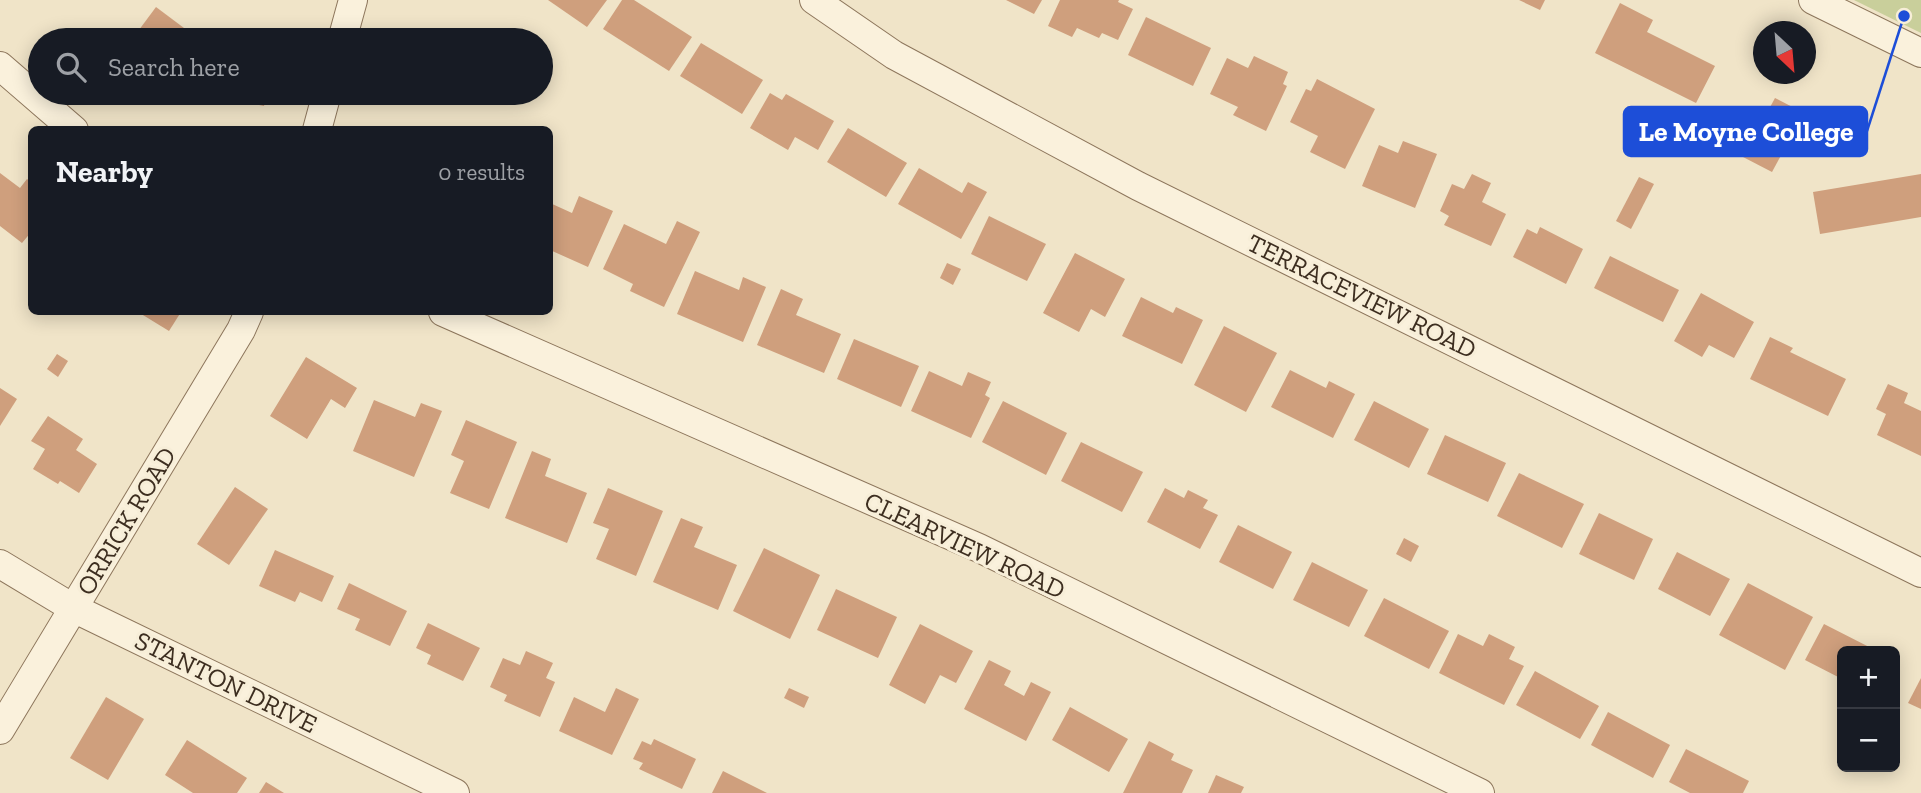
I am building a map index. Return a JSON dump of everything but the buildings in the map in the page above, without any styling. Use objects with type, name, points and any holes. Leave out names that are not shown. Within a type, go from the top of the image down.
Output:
[{"type":"street","points":[[345,28],[353,0]]},
{"type":"street","name":"TERRACEVIEW ROAD","points":[[814,0],[894,55],[1138,186],[1921,573]]},
{"type":"street","points":[[1813,0],[1921,54]]},
{"type":"street","points":[[0,66],[28,90]]},
{"type":"street","points":[[45,105],[69,126]]},
{"type":"street","points":[[318,126],[324,105]]},
{"type":"street","name":"ORRICK ROAD","points":[[0,730],[248,315]]},
{"type":"street","name":"CLEARVIEW ROAD","points":[[450,315],[979,548],[1480,793]]},
{"type":"street","name":"STANTON DRIVE","points":[[0,564],[73,608],[455,793]]},
{"type":"green space","points":[[1854,0],[1921,0],[1921,33]]},
{"type":"place","name":"Le Moyne College","points":[[1904,16]]}]
